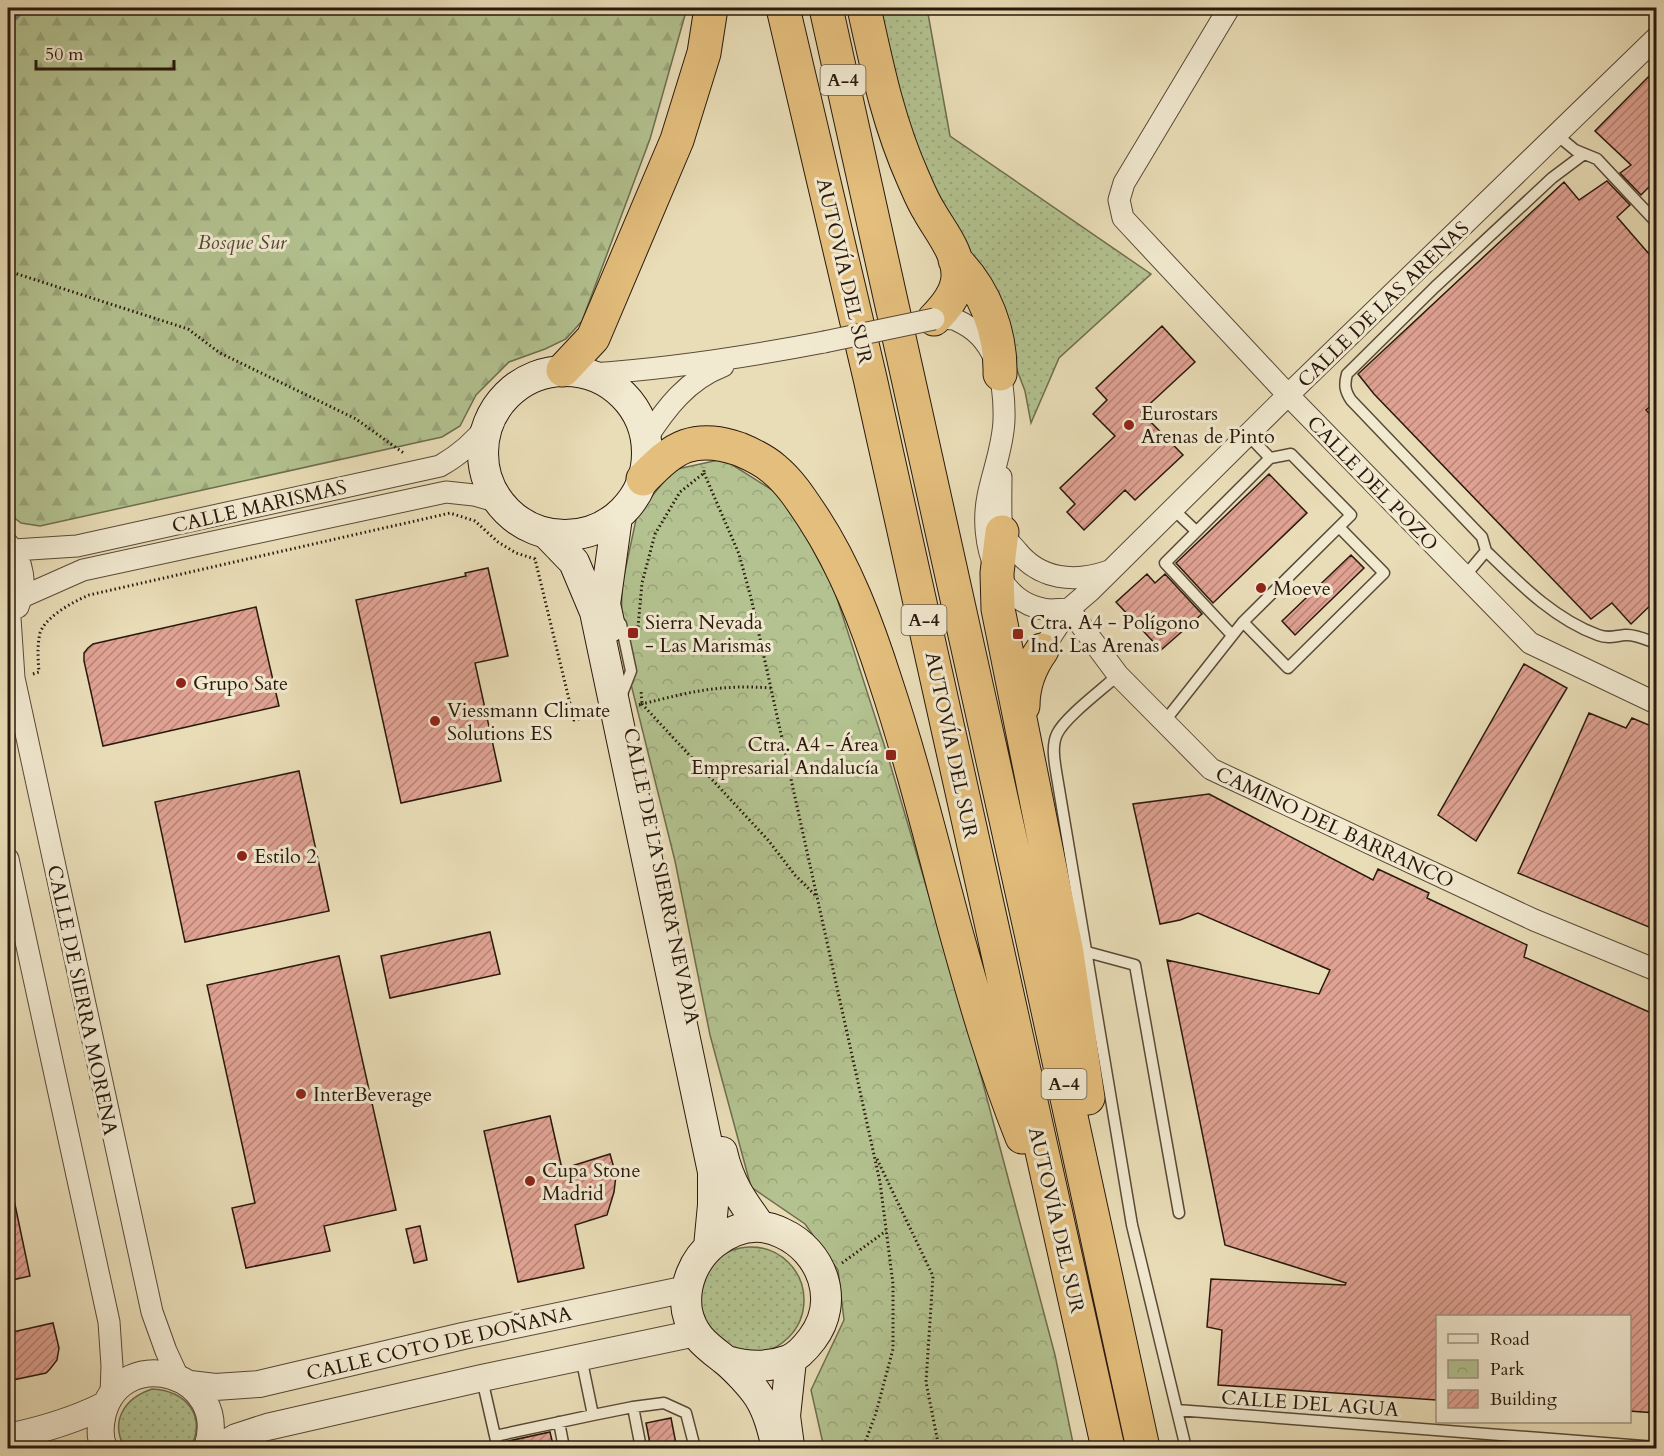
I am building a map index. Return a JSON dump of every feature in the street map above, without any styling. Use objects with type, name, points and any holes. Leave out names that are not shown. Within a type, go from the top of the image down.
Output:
[{"type":"highway","points":[[576,372],[593,338],[685,117],[704,53],[711,8]]},
{"type":"highway","name":"AUTOVÍA DEL SUR","points":[[783,8],[870,378],[1108,1449]]},
{"type":"highway","name":"AUTOVÍA DEL SUR","points":[[826,8],[1143,1449]]},
{"type":"highway","points":[[843,8],[857,78],[859,152]]},
{"type":"highway","points":[[864,8],[885,104],[898,144],[927,209],[952,249],[956,260],[958,276],[955,288],[950,301],[934,319]]},
{"type":"highway","points":[[956,260],[970,275],[987,306],[999,341],[1000,374]]},
{"type":"highway","points":[[643,479],[677,450],[703,458],[717,442],[753,455],[774,468],[795,491],[830,543],[866,621],[900,727],[979,1015],[1002,1087],[1060,1233]]},
{"type":"highway","points":[[1002,532],[997,573],[998,609],[1067,952],[1095,1140],[1098,1184],[1095,1231]]},
{"type":"highway","points":[[1022,723],[1023,691],[1028,674],[1042,650]]},
{"type":"main road","points":[[576,372],[609,384],[627,398],[639,418],[646,439],[647,459],[643,479],[636,493],[617,517],[584,533],[565,535],[546,533],[512,516],[499,502],[485,473],[483,441],[487,425],[496,407],[509,392],[525,381],[543,374],[576,372]]},
{"type":"main road","name":"CALLE DE LA SIERRA NEVADA","points":[[596,606],[605,604],[617,517]]},
{"type":"main road","name":"CALLE DE LA SIERRA NEVADA","points":[[546,533],[563,548],[574,562],[596,606],[632,697],[723,1158],[729,1180],[760,1226]]},
{"type":"main road","points":[[596,606],[579,639],[667,1033],[713,1204]]},
{"type":"main road","points":[[596,606],[713,1172],[709,1247]]},
{"type":"main road","points":[[760,1226],[783,1233],[804,1246],[816,1260],[823,1276],[826,1294],[825,1312],[818,1331],[806,1348],[791,1360],[765,1366],[744,1366],[727,1361],[709,1350],[696,1333],[687,1312],[687,1289],[693,1268],[709,1247],[737,1229],[760,1226]]},
{"type":"main road","points":[[789,1447],[785,1416],[791,1360]]},
{"type":"main road","points":[[727,1361],[758,1396],[771,1421],[789,1447]]},
{"type":"street","name":"CALLE DEL POZO","points":[[1229,8],[1124,183],[1119,200],[1123,218],[1288,396],[1530,643],[1656,703]]},
{"type":"street","name":"CALLE DE LAS ARENAS","points":[[1042,650],[1069,609],[1085,597],[1656,38]]},
{"type":"street","points":[[576,372],[654,370],[746,357],[934,319],[954,319],[973,329],[986,343],[1000,374],[1004,419],[1001,448],[1002,532],[1035,569],[1060,578],[1097,576],[1110,571]]},
{"type":"street","points":[[646,439],[678,394],[710,370],[746,357]]},
{"type":"street","name":"CALLE MARISMAS","points":[[10,547],[77,546],[440,466],[461,454],[477,439],[487,425]]},
{"type":"street","points":[[1001,448],[987,497],[986,520],[986,539],[997,573],[1013,594],[1029,604],[1050,610],[1069,609],[1068,596],[1060,578]]},
{"type":"street","name":"CALLE MARISMAS","points":[[22,597],[83,570],[446,492],[474,495],[499,502]]},
{"type":"street","points":[[9,619],[22,597],[24,581],[21,564],[10,547]]},
{"type":"street","name":"CAMINO DEL BARRANCO","points":[[1069,609],[1118,675],[1211,769],[1534,920],[1656,970]]},
{"type":"street","name":"CALLE DE SIERRA MORENA","points":[[9,619],[14,678],[152,1312],[166,1351],[184,1381]]},
{"type":"street","points":[[8,859],[109,1322],[112,1366],[108,1400],[100,1423],[101,1442],[104,1449]]},
{"type":"street","name":"CALLE COTO DE DOÑANA","points":[[108,1400],[125,1382],[142,1375],[160,1373],[184,1381],[215,1387],[259,1384],[463,1336],[687,1289]]},
{"type":"street","points":[[217,1449],[236,1437],[267,1427],[482,1378],[696,1333]]},
{"type":"street","points":[[184,1381],[203,1399],[211,1417],[211,1437],[207,1449]]},
{"type":"street","points":[[8,1437],[42,1430],[78,1418],[108,1400]]},
{"type":"lane","points":[[1557,135],[1575,150],[1597,159],[1656,222]]},
{"type":"lane","points":[[1584,154],[1552,178],[1435,287],[1347,374],[1344,383],[1351,400],[1482,537],[1486,551],[1525,589],[1563,617],[1598,635],[1610,638],[1627,634],[1656,643]]},
{"type":"lane","points":[[1248,435],[1270,458]]},
{"type":"lane","points":[[1164,722],[1243,622],[1351,515],[1291,453],[1270,458],[1165,562],[1232,635]]},
{"type":"lane","points":[[1173,509],[1196,531]]},
{"type":"lane","points":[[1243,622],[1288,668],[1384,573],[1339,527]]},
{"type":"lane","points":[[1465,576],[1486,551]]},
{"type":"lane","points":[[1118,675],[1067,721],[1057,735],[1054,751],[1090,981],[1132,1225],[1186,1449]]},
{"type":"lane","points":[[1087,952],[1135,965],[1179,1213]]},
{"type":"lane","points":[[581,1357],[593,1414]]},
{"type":"lane","points":[[482,1378],[498,1449]]},
{"type":"lane","points":[[495,1436],[593,1414],[664,1403],[686,1413],[695,1449]]},
{"type":"lane","points":[[633,1407],[642,1449]]},
{"type":"lane","name":"CALLE DEL AGUA","points":[[1177,1410],[1656,1447]]},
{"type":"lane","points":[[558,1422],[564,1449]]},
{"type":"path","points":[[8,271],[188,329],[220,353],[356,419],[425,469]]},
{"type":"path","points":[[637,634],[642,583],[656,534],[703,458]]},
{"type":"path","points":[[703,458],[739,554],[771,688],[880,1182],[893,1284],[893,1349],[876,1413],[863,1449]]},
{"type":"path","points":[[14,678],[39,672],[38,652],[41,631],[64,606],[88,595],[450,513],[475,521],[498,542],[516,553],[535,559],[574,720],[596,715]]},
{"type":"path","points":[[632,697],[740,686],[771,688]]},
{"type":"path","points":[[632,697],[817,897]]},
{"type":"path","points":[[873,1152],[933,1276],[926,1382],[939,1449]]},
{"type":"path","points":[[823,1276],[886,1231]]},
{"type":"green space","name":"Bosque Sur","points":[[8,8],[687,8],[650,139],[582,321],[566,339],[509,362],[476,395],[460,426],[442,437],[40,526],[21,523],[8,513]]},
{"type":"green space","points":[[875,8],[927,8],[950,136],[1151,274],[1059,358],[1031,423],[1025,391],[981,275],[909,151]]},
{"type":"green space","points":[[723,459],[785,498],[834,589],[889,760],[972,1042],[1055,1355],[1074,1448],[824,1448],[811,1390],[844,1320],[838,1270],[805,1224],[751,1187],[710,1035],[675,861],[621,644],[622,585],[637,515],[673,470]]},
{"type":"green space","points":[[751,1247],[771,1251],[788,1263],[800,1280],[804,1300],[800,1320],[788,1337],[771,1349],[751,1353],[731,1349],[714,1337],[702,1320],[698,1300],[702,1280],[714,1263],[731,1251]]},
{"type":"green space","points":[[152,1389],[175,1394],[190,1407],[195,1416],[196,1426],[195,1437],[190,1448],[125,1448],[119,1429],[122,1412],[134,1398]]},
{"type":"building","points":[[1656,69],[1656,180],[1641,195],[1620,173],[1631,165],[1595,131]]},
{"type":"building","points":[[1607,181],[1630,205],[1617,217],[1656,262],[1656,401],[1646,410],[1656,420],[1656,600],[1631,624],[1612,603],[1591,619],[1374,394],[1358,374],[1564,182],[1579,200]]},
{"type":"building","name":"Eurostars Arenas de Pinto","points":[[1162,326],[1195,362],[1141,412],[1183,455],[1135,500],[1125,490],[1084,530],[1067,512],[1075,504],[1060,488],[1115,436],[1093,414],[1107,400],[1096,388]]},
{"type":"building","points":[[1269,474],[1307,513],[1213,603],[1176,563]]},
{"type":"building","points":[[1351,555],[1364,568],[1295,635],[1282,621]]},
{"type":"building","name":"Viessmann Climate Solutions ES","points":[[488,568],[508,656],[475,663],[501,781],[401,803],[356,600],[466,576],[465,573]]},
{"type":"building","points":[[1147,574],[1155,583],[1165,574],[1202,614],[1161,650],[1116,602]]},
{"type":"building","name":"Grupo Sate","points":[[256,607],[279,706],[103,746],[84,661],[84,653],[88,648],[93,644]]},
{"type":"building","points":[[1524,664],[1567,688],[1476,841],[1438,815]]},
{"type":"building","points":[[1589,713],[1626,728],[1632,718],[1656,728],[1656,930],[1518,873]]},
{"type":"building","name":"Estilo 2","points":[[299,771],[329,911],[185,942],[155,802]]},
{"type":"building","points":[[1209,794],[1373,880],[1378,869],[1429,893],[1427,898],[1527,945],[1524,957],[1656,1015],[1656,1413],[1631,1411],[1631,1315],[1436,1315],[1436,1400],[1218,1385],[1222,1330],[1207,1327],[1211,1279],[1345,1285],[1346,1283],[1225,1245],[1167,960],[1319,994],[1330,970],[1198,913],[1160,924],[1133,804]]},
{"type":"building","points":[[490,932],[500,974],[390,998],[381,956]]},
{"type":"building","name":"InterBeverage","points":[[339,956],[396,1210],[324,1226],[330,1251],[246,1268],[232,1208],[255,1203],[207,985]]},
{"type":"building","name":"Cupa Stone Madrid","points":[[550,1116],[562,1169],[610,1154],[616,1175],[614,1192],[607,1215],[575,1225],[584,1268],[518,1282],[484,1131]]},
{"type":"building","points":[[14,1200],[30,1276],[8,1281],[8,1201]]},
{"type":"building","points":[[420,1226],[427,1260],[414,1263],[406,1229]]},
{"type":"building","points":[[53,1323],[59,1348],[57,1360],[46,1373],[8,1381],[8,1333]]},
{"type":"building","points":[[671,1418],[677,1449],[651,1449],[646,1423]]},
{"type":"building","points":[[550,1432],[554,1449],[505,1449],[504,1442]]},
{"type":"waterway","points":[[8,25],[25,8]]},
{"type":"place","name":"Eurostars Arenas de Pinto","points":[[1129,425]]},
{"type":"place","name":"Moeve","points":[[1261,588]]},
{"type":"place","name":"Sierra Nevada - Las Marismas","points":[[633,633]]},
{"type":"place","name":"Ctra. A4 - Polígono Ind. Las Arenas","points":[[1018,634]]},
{"type":"place","name":"Grupo Sate","points":[[181,683]]},
{"type":"place","name":"Viessmann Climate Solutions ES","points":[[435,721]]},
{"type":"place","name":"Ctra. A4 - Área Empresarial Andalucía","points":[[891,755]]},
{"type":"place","name":"Estilo 2","points":[[242,856]]},
{"type":"place","name":"InterBeverage","points":[[301,1094]]},
{"type":"place","name":"Cupa Stone Madrid","points":[[530,1181]]}]
